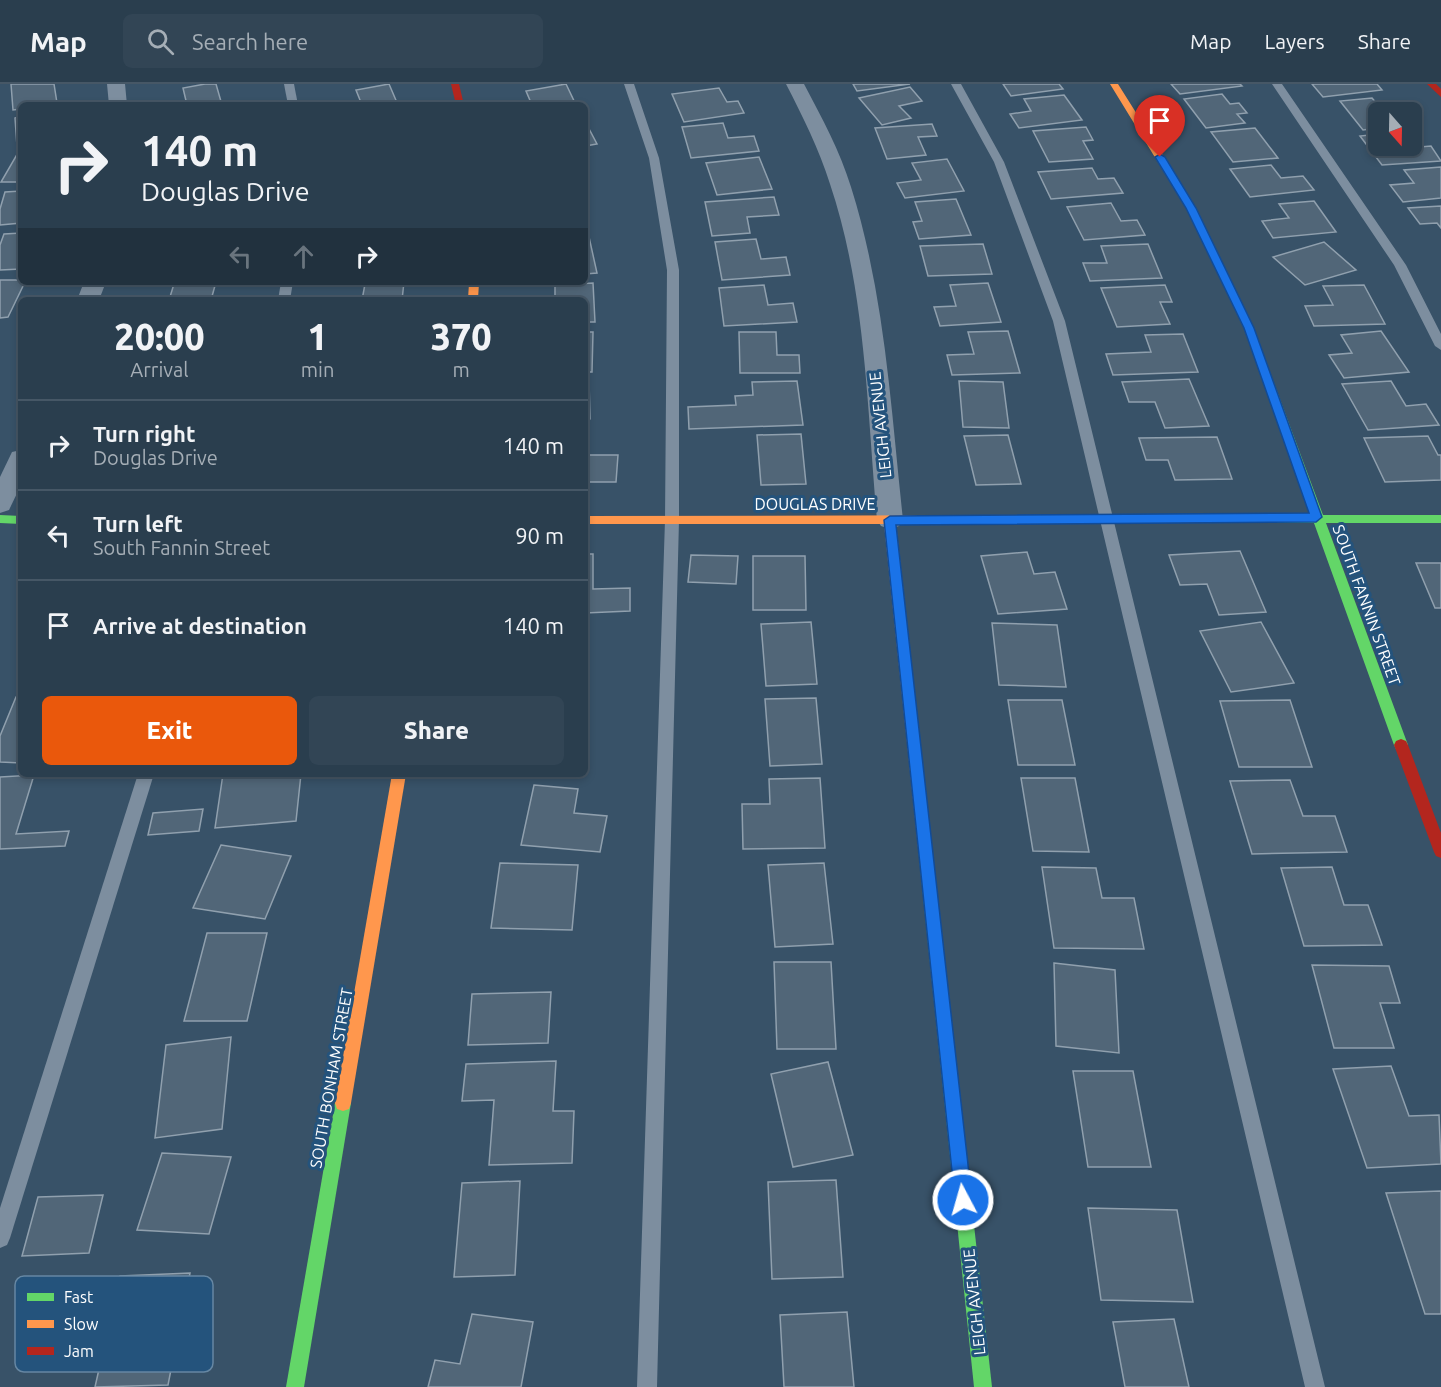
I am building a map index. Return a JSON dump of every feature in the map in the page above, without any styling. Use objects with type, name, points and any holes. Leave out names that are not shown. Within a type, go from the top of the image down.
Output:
[{"type":"street","points":[[116,84],[118,102]]},
{"type":"street","points":[[455,84],[459,102]]},
{"type":"street","name":"LEIGH AVENUE","points":[[795,84],[808,105],[834,163],[854,228],[867,301],[983,1387]]},
{"type":"street","name":"SOUTH FANNIN STREET","points":[[1114,84],[1191,208],[1249,328],[1316,517],[1441,852]]},
{"type":"street","points":[[1431,84],[1441,94]]},
{"type":"street","points":[[0,504],[18,465]]},
{"type":"street","name":"DOUGLAS DRIVE","points":[[588,520],[1316,517],[1441,519]]},
{"type":"street","points":[[0,519],[18,519]]},
{"type":"street","name":"SOUTH BONHAM STREET","points":[[295,1387],[398,777]]},
{"type":"lane","points":[[289,84],[292,102]]},
{"type":"lane","points":[[629,84],[654,158],[673,270],[672,520],[647,1387]]},
{"type":"lane","points":[[956,84],[999,162],[1059,321],[1315,1387]]},
{"type":"lane","points":[[1277,84],[1400,265],[1441,346]]},
{"type":"lane","points":[[0,1238],[145,777]]},
{"type":"building","points":[[11,84],[54,84],[57,102],[18,102],[18,109],[13,110]]},
{"type":"building","points":[[216,84],[221,102],[186,102],[183,88]]},
{"type":"building","points":[[389,84],[397,102],[361,102],[356,90]]},
{"type":"building","points":[[566,84],[575,102],[531,102],[526,91]]},
{"type":"building","points":[[853,84],[910,84],[857,91]]},
{"type":"building","points":[[1003,84],[1059,84],[1063,89],[1011,96]]},
{"type":"building","points":[[1171,84],[1240,84],[1242,86],[1180,94]]},
{"type":"building","points":[[1312,84],[1377,84],[1382,90],[1323,97]]},
{"type":"building","points":[[910,87],[922,101],[899,106],[911,118],[882,125],[859,98]]},
{"type":"building","points":[[719,88],[727,102],[738,101],[744,113],[684,122],[672,94]]},
{"type":"building","points":[[1222,94],[1230,104],[1239,103],[1247,113],[1237,114],[1245,123],[1206,128],[1184,99]]},
{"type":"building","points":[[1064,95],[1082,120],[1019,128],[1010,114],[1031,111],[1024,99]]},
{"type":"building","points":[[1372,98],[1375,102],[1368,102],[1368,129],[1363,130],[1340,101]]},
{"type":"building","points":[[18,117],[17,146],[15,118]]},
{"type":"building","points":[[723,123],[728,138],[754,136],[759,151],[691,158],[682,127]]},
{"type":"building","points":[[932,124],[937,136],[918,137],[926,155],[887,159],[875,128]]},
{"type":"building","points":[[588,127],[597,144],[588,146]]},
{"type":"building","points":[[1086,127],[1093,140],[1083,141],[1093,159],[1049,162],[1033,131]]},
{"type":"building","points":[[1255,128],[1278,158],[1233,162],[1211,132]]},
{"type":"building","points":[[1368,135],[1368,147],[1360,136]]},
{"type":"building","points":[[1431,146],[1441,161],[1382,165],[1375,156],[1422,156],[1422,147]]},
{"type":"building","points":[[18,153],[18,182],[1,182]]},
{"type":"building","points":[[759,157],[772,189],[717,195],[706,163]]},
{"type":"building","points":[[947,159],[964,191],[905,198],[897,183],[921,180],[912,163]]},
{"type":"building","points":[[1271,165],[1281,178],[1303,176],[1314,190],[1250,197],[1230,169]]},
{"type":"building","points":[[1441,167],[1441,198],[1403,202],[1390,185],[1414,183],[1404,170]]},
{"type":"building","points":[[1092,168],[1098,179],[1114,178],[1123,193],[1051,199],[1038,172]]},
{"type":"building","points":[[18,191],[18,223],[0,225],[0,209],[5,192]]},
{"type":"building","points":[[774,197],[779,215],[747,217],[750,233],[712,236],[705,202]]},
{"type":"building","points":[[956,199],[971,235],[919,239],[913,222],[922,221],[915,202]]},
{"type":"building","points":[[1314,201],[1336,232],[1273,238],[1262,221],[1289,218],[1279,204]]},
{"type":"building","points":[[1111,203],[1121,221],[1137,220],[1145,235],[1084,240],[1067,207]]},
{"type":"building","points":[[1441,206],[1441,228],[1437,223],[1420,224],[1408,208]]},
{"type":"building","points":[[18,233],[18,269],[0,270],[0,245],[4,234]]},
{"type":"building","points":[[589,237],[597,273],[588,274]]},
{"type":"building","points":[[756,239],[761,259],[786,257],[790,275],[722,280],[715,242]]},
{"type":"building","points":[[1324,242],[1356,270],[1305,285],[1273,257]]},
{"type":"building","points":[[983,244],[992,274],[928,276],[920,246]]},
{"type":"building","points":[[1148,244],[1162,278],[1090,281],[1083,263],[1107,263],[1101,246]]},
{"type":"building","points":[[0,280],[18,280],[18,285],[24,285],[8,317],[0,318]]},
{"type":"building","points":[[593,283],[595,322],[588,322],[588,297],[555,297],[555,285]]},
{"type":"building","points":[[988,283],[1001,322],[940,326],[934,307],[956,306],[950,285]]},
{"type":"building","points":[[174,285],[215,285],[212,297],[170,297]]},
{"type":"building","points":[[365,285],[404,285],[402,297],[363,297]]},
{"type":"building","points":[[764,285],[768,305],[793,303],[797,322],[724,326],[719,288]]},
{"type":"building","points":[[1165,285],[1172,302],[1160,302],[1170,324],[1117,327],[1101,288]]},
{"type":"building","points":[[1364,285],[1385,324],[1314,326],[1305,306],[1333,305],[1323,286]]},
{"type":"building","points":[[1008,331],[1020,373],[952,375],[947,355],[974,354],[968,332]]},
{"type":"building","points":[[1381,331],[1409,372],[1344,378],[1329,355],[1352,353],[1341,335]]},
{"type":"building","points":[[588,332],[593,332],[592,372],[588,372]]},
{"type":"building","points":[[739,332],[776,332],[777,355],[799,355],[800,373],[740,373]]},
{"type":"building","points":[[1183,334],[1198,372],[1113,375],[1106,354],[1151,352],[1145,335]]},
{"type":"building","points":[[1189,379],[1209,426],[1165,428],[1155,402],[1129,402],[1122,382]]},
{"type":"building","points":[[588,381],[589,381],[590,419],[588,419]]},
{"type":"building","points":[[797,381],[803,425],[689,429],[688,407],[736,405],[735,396],[753,395],[752,382]]},
{"type":"building","points":[[959,381],[1003,382],[1009,428],[963,427]]},
{"type":"building","points":[[1391,381],[1406,406],[1426,404],[1439,425],[1368,430],[1342,384]]},
{"type":"building","points":[[801,434],[806,484],[761,485],[757,435]]},
{"type":"building","points":[[1008,435],[1021,484],[976,485],[964,436]]},
{"type":"building","points":[[1428,436],[1438,455],[1441,455],[1441,480],[1385,482],[1364,438]]},
{"type":"building","points":[[1217,437],[1232,479],[1175,480],[1168,460],[1146,460],[1139,438]]},
{"type":"building","points":[[588,455],[618,455],[616,482],[588,482]]},
{"type":"building","points":[[1240,551],[1266,612],[1219,615],[1207,584],[1180,585],[1169,555]]},
{"type":"building","points":[[1027,552],[1034,574],[1055,572],[1067,609],[998,614],[981,556]]},
{"type":"building","points":[[588,554],[593,554],[593,589],[630,588],[630,611],[588,613]]},
{"type":"building","points":[[691,555],[738,556],[736,584],[688,582]]},
{"type":"building","points":[[753,556],[805,556],[806,610],[753,610]]},
{"type":"building","points":[[1416,563],[1441,563],[1441,608],[1435,608]]},
{"type":"building","points":[[811,622],[817,684],[766,686],[761,624]]},
{"type":"building","points":[[1261,622],[1294,683],[1231,692],[1200,631]]},
{"type":"building","points":[[992,623],[1057,625],[1066,687],[999,685]]},
{"type":"building","points":[[16,697],[18,697],[18,763],[0,762],[0,736]]},
{"type":"building","points":[[816,698],[822,764],[770,766],[765,699]]},
{"type":"building","points":[[1008,700],[1062,700],[1075,765],[1018,765]]},
{"type":"building","points":[[1290,700],[1312,767],[1239,767],[1220,701]]},
{"type":"building","points":[[0,777],[33,777],[16,834],[69,831],[65,846],[0,849]]},
{"type":"building","points":[[223,777],[301,777],[296,821],[215,828]]},
{"type":"building","points":[[820,778],[825,848],[743,849],[742,804],[770,804],[769,779]]},
{"type":"building","points":[[1021,778],[1075,778],[1089,852],[1033,851]]},
{"type":"building","points":[[1290,780],[1303,816],[1335,816],[1347,852],[1252,854],[1230,781]]},
{"type":"building","points":[[534,785],[578,789],[574,813],[607,816],[600,852],[521,845]]},
{"type":"building","points":[[203,809],[199,831],[148,835],[153,813]]},
{"type":"building","points":[[221,845],[291,856],[265,919],[193,908]]},
{"type":"building","points":[[500,863],[578,865],[572,930],[491,928]]},
{"type":"building","points":[[824,863],[833,944],[775,947],[768,865]]},
{"type":"building","points":[[1042,867],[1096,868],[1102,898],[1134,898],[1144,949],[1054,948]]},
{"type":"building","points":[[1332,867],[1344,905],[1368,905],[1382,945],[1304,946],[1281,868]]},
{"type":"building","points":[[207,933],[267,933],[247,1021],[184,1021]]},
{"type":"building","points":[[774,962],[831,962],[836,1049],[777,1049]]},
{"type":"building","points":[[1054,963],[1115,970],[1119,1053],[1056,1046]]},
{"type":"building","points":[[1312,965],[1389,966],[1400,1003],[1380,1003],[1394,1048],[1334,1048]]},
{"type":"building","points":[[551,992],[548,1043],[468,1045],[472,994]]},
{"type":"building","points":[[231,1037],[222,1129],[155,1138],[166,1045]]},
{"type":"building","points":[[556,1061],[553,1111],[574,1111],[572,1163],[489,1165],[494,1100],[462,1101],[466,1064]]},
{"type":"building","points":[[828,1062],[853,1155],[793,1167],[771,1074]]},
{"type":"building","points":[[1391,1066],[1409,1116],[1439,1115],[1441,1164],[1367,1168],[1333,1069]]},
{"type":"building","points":[[1073,1071],[1133,1071],[1151,1167],[1088,1167]]},
{"type":"building","points":[[162,1153],[231,1157],[209,1234],[137,1230]]},
{"type":"building","points":[[836,1180],[843,1277],[772,1279],[768,1182]]},
{"type":"building","points":[[520,1181],[515,1275],[454,1277],[462,1183]]},
{"type":"building","points":[[1441,1191],[1441,1314],[1425,1314],[1386,1193]]},
{"type":"building","points":[[103,1195],[89,1253],[22,1256],[38,1197]]},
{"type":"building","points":[[1088,1208],[1177,1210],[1193,1302],[1101,1300]]},
{"type":"building","points":[[190,1273],[189,1276],[120,1276]]},
{"type":"building","points":[[847,1312],[854,1387],[784,1387],[780,1315]]},
{"type":"building","points":[[472,1314],[533,1322],[521,1387],[428,1387],[435,1360],[460,1364]]},
{"type":"building","points":[[1174,1319],[1189,1387],[1125,1387],[1113,1322]]},
{"type":"building","points":[[98,1372],[171,1372],[168,1385],[95,1387]]},
{"type":"traffic: fast","points":[[1256,348],[1401,745]]},
{"type":"traffic: fast","points":[[0,519],[18,520]]},
{"type":"traffic: fast","points":[[1258,519],[1441,519]]},
{"type":"traffic: fast","points":[[925,847],[983,1387]]},
{"type":"traffic: fast","points":[[295,1387],[343,1103]]},
{"type":"traffic: slow","points":[[1114,84],[1191,208],[1249,328],[1256,348]]},
{"type":"traffic: slow","points":[[473,297],[474,285]]},
{"type":"traffic: slow","points":[[588,520],[1070,519]]},
{"type":"traffic: slow","points":[[890,520],[925,847]]},
{"type":"traffic: slow","points":[[343,1103],[398,777]]},
{"type":"traffic: jam","points":[[455,84],[459,102]]},
{"type":"traffic: jam","points":[[1431,84],[1441,94]]},
{"type":"traffic: jam","points":[[1070,519],[1258,519]]},
{"type":"traffic: jam","points":[[1401,745],[1441,852]]},
{"type":"route","points":[[963,1200],[890,520],[1316,517],[1249,328],[1191,208],[1160,157]]}]
